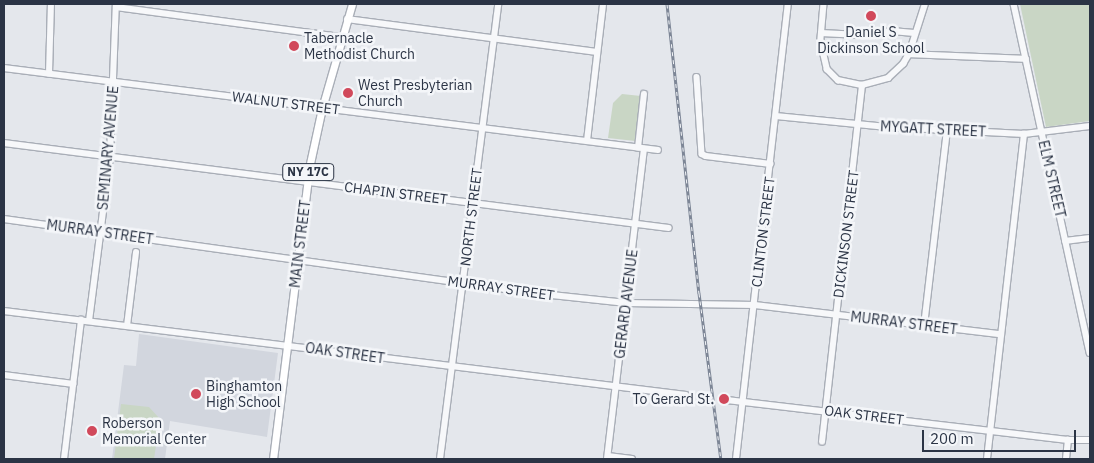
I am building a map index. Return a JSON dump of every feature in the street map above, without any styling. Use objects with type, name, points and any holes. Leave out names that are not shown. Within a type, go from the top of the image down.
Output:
[{"type":"main road","name":"MAIN STREET","points":[[273,459],[307,182],[322,108],[352,4]]},
{"type":"street","points":[[49,74],[51,4]]},
{"type":"street","name":"NORTH STREET","points":[[440,459],[492,38],[498,4]]},
{"type":"street","points":[[587,141],[603,4]]},
{"type":"street","name":"CLINTON STREET","points":[[736,459],[788,4]]},
{"type":"street","points":[[824,4],[821,33],[822,54],[827,68],[833,76],[848,83],[862,85],[888,78],[895,74],[909,54],[914,33],[925,4]]},
{"type":"street","name":"ELM STREET","points":[[1014,4],[1090,353]]},
{"type":"street","points":[[116,6],[342,37]]},
{"type":"street","name":"SEMINARY AVENUE","points":[[89,321],[110,157],[116,6]]},
{"type":"street","points":[[347,19],[597,52]]},
{"type":"street","points":[[821,33],[856,36],[892,31],[914,33]]},
{"type":"street","points":[[909,54],[1026,59]]},
{"type":"street","name":"WALNUT STREET","points":[[4,68],[658,150]]},
{"type":"street","points":[[697,77],[702,154],[771,164]]},
{"type":"street","name":"DICKINSON STREET","points":[[822,442],[862,85]]},
{"type":"street","name":"GERARD AVENUE","points":[[607,458],[635,224],[644,94]]},
{"type":"street","name":"MYGATT STREET","points":[[776,116],[858,125],[1024,134],[1090,126]]},
{"type":"street","points":[[924,326],[947,130]]},
{"type":"street","points":[[987,459],[1024,134]]},
{"type":"street","name":"CHAPIN STREET","points":[[4,143],[668,228]]},
{"type":"street","name":"MURRAY STREET","points":[[4,219],[626,304],[754,304],[1000,334]]},
{"type":"street","points":[[1066,241],[1090,238]]},
{"type":"street","points":[[127,326],[136,254]]},
{"type":"street","name":"OAK STREET","points":[[4,311],[686,395]]},
{"type":"street","points":[[64,459],[81,320]]},
{"type":"street","points":[[4,375],[73,384]]},
{"type":"street","name":"OAK STREET","points":[[727,400],[1068,440],[1090,440]]},
{"type":"street","points":[[1066,459],[1068,440]]},
{"type":"street","points":[[607,458],[632,459]]},
{"type":"shaded area","name":"Binghamton High School","points":[[139,334],[278,353],[267,437],[170,421],[165,459],[112,459],[124,365],[136,366]]},
{"type":"green space","points":[[1020,4],[1090,4],[1090,121],[1046,127]]},
{"type":"green space","points":[[622,94],[641,96],[635,141],[608,138],[613,103]]},
{"type":"green space","points":[[121,404],[149,407],[160,419],[154,459],[114,459]]},
{"type":"railway","points":[[667,4],[699,293],[721,459]]},
{"type":"place","name":"Daniel S Dickinson School","points":[[871,16]]},
{"type":"place","name":"Tabernacle Methodist Church","points":[[294,46]]},
{"type":"place","name":"West Presbyterian Church","points":[[348,93]]},
{"type":"place","name":"Binghamton High School","points":[[196,394]]},
{"type":"place","name":"To Gerard St.","points":[[724,399]]},
{"type":"place","name":"Roberson Memorial Center","points":[[92,431]]}]
